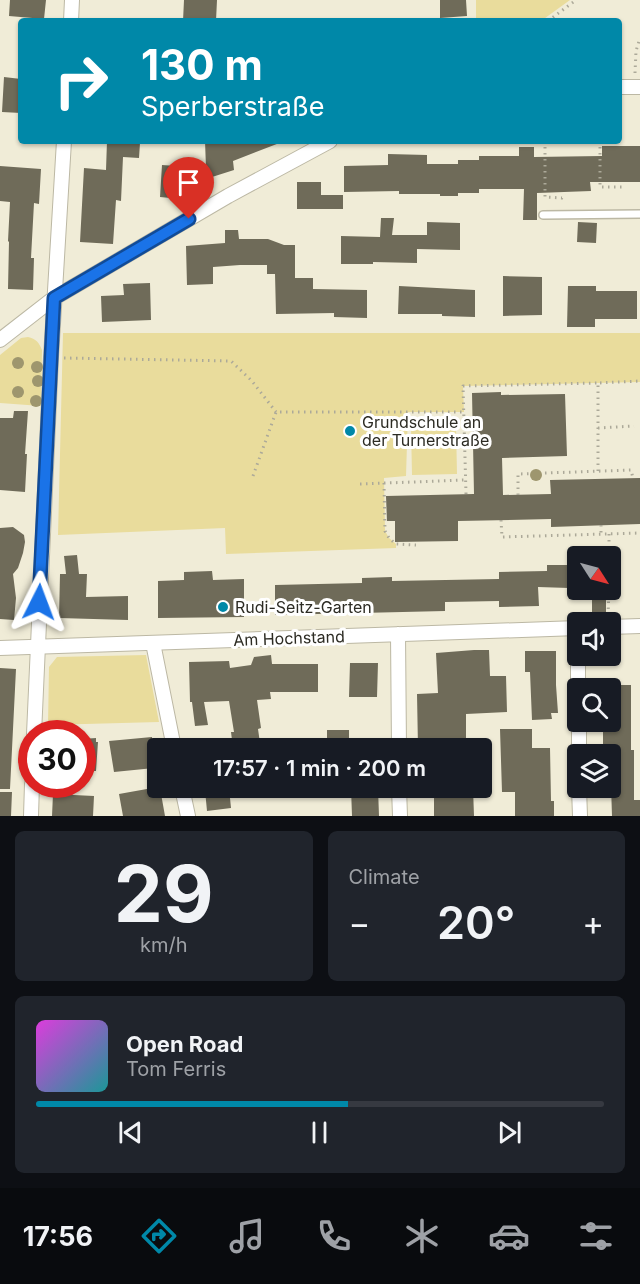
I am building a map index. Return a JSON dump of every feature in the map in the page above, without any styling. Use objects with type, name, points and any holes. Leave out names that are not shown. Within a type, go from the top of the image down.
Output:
[{"type":"street","points":[[71,18],[72,0]]},
{"type":"street","points":[[622,87],[638,87]]},
{"type":"street","points":[[34,720],[54,298],[64,144]]},
{"type":"street","points":[[0,340],[54,298],[228,196],[324,144]]},
{"type":"street","points":[[621,624],[640,626]]},
{"type":"street","name":"Am Hochstand","points":[[0,648],[567,628]]},
{"type":"street","points":[[398,634],[399,738]]},
{"type":"street","points":[[153,643],[172,738]]},
{"type":"street","points":[[31,816],[32,798]]},
{"type":"street","points":[[184,798],[188,816]]},
{"type":"street","points":[[399,798],[400,816]]},
{"type":"street","points":[[579,798],[580,816]]},
{"type":"lane","points":[[543,216],[640,214]]},
{"type":"path","points":[[552,18],[576,0]]},
{"type":"path","points":[[638,87],[636,51],[640,38]]},
{"type":"path","points":[[545,144],[544,197],[562,198],[566,195]]},
{"type":"path","points":[[600,144],[600,186],[625,187]]},
{"type":"path","points":[[62,358],[231,361],[252,381],[276,412]]},
{"type":"path","points":[[466,494],[463,386],[640,381]]},
{"type":"path","points":[[598,383],[598,471]]},
{"type":"path","points":[[276,412],[464,412]]},
{"type":"path","points":[[253,476],[276,412]]},
{"type":"path","points":[[598,428],[634,426]]},
{"type":"path","points":[[518,495],[518,474],[631,470],[633,478]]},
{"type":"path","points":[[360,484],[465,480]]},
{"type":"path","points":[[384,483],[385,531],[388,538],[396,544],[416,544]]},
{"type":"path","points":[[501,520],[502,537],[640,533]]},
{"type":"path","points":[[601,525],[601,534]]},
{"type":"path","points":[[609,534],[609,546]]},
{"type":"shaded area","points":[[476,0],[570,0],[545,18],[476,18]]},
{"type":"shaded area","name":"Grundschule an der Turnerstraße","points":[[63,333],[640,333],[640,382],[463,386],[464,412],[408,412],[406,476],[384,478],[385,531],[396,544],[396,548],[226,554],[225,528],[58,535]]},
{"type":"shaded area","points":[[28,337],[37,341],[42,350],[41,406],[0,403],[0,355],[21,338]]},
{"type":"shaded area","points":[[456,426],[457,474],[412,475],[411,427]]},
{"type":"shaded area","points":[[146,655],[159,722],[96,724],[96,720],[48,720],[49,667],[57,657]]},
{"type":"building","points":[[10,0],[46,0],[44,18],[9,16]]},
{"type":"building","points":[[184,0],[217,0],[216,18],[183,18]]},
{"type":"building","points":[[440,0],[466,0],[467,16],[440,18]]},
{"type":"building","points":[[4,77],[18,79],[18,113],[2,112]]},
{"type":"building","points":[[107,144],[140,144],[139,158],[123,157],[121,201],[116,200],[113,244],[80,242],[84,168],[106,170]]},
{"type":"building","points":[[205,144],[277,144],[233,161],[234,170],[190,184],[190,192],[181,192],[181,199],[160,197],[162,165],[206,168]]},
{"type":"building","points":[[602,146],[640,146],[640,182],[590,182],[591,191],[537,193],[537,220],[523,220],[524,189],[479,189],[479,193],[458,193],[458,196],[399,194],[399,191],[344,192],[344,166],[388,165],[388,154],[427,155],[427,164],[458,164],[458,160],[479,160],[479,156],[519,156],[519,147],[534,147],[534,157],[602,156]]},
{"type":"building","points":[[0,166],[41,169],[39,204],[34,203],[31,258],[34,258],[33,290],[8,289],[10,202],[0,201]]},
{"type":"building","points":[[297,182],[321,182],[321,195],[343,195],[343,209],[297,209]]},
{"type":"building","points":[[381,218],[394,218],[392,235],[427,235],[427,222],[460,223],[460,250],[417,249],[417,263],[341,264],[341,236],[380,237]]},
{"type":"building","points":[[578,222],[597,223],[596,243],[577,242]]},
{"type":"building","points":[[225,230],[238,230],[239,239],[268,239],[284,245],[295,245],[295,278],[313,278],[313,289],[367,290],[367,318],[334,317],[334,313],[276,314],[275,274],[267,274],[267,265],[213,267],[213,284],[187,285],[186,246],[225,243]]},
{"type":"building","points":[[503,276],[542,277],[542,315],[503,316]]},
{"type":"building","points":[[150,283],[151,320],[102,322],[101,296],[124,295],[123,284]]},
{"type":"building","points":[[399,286],[475,290],[475,317],[398,314]]},
{"type":"building","points":[[568,286],[596,286],[596,291],[637,291],[637,319],[595,319],[595,327],[567,327]]},
{"type":"building","points":[[501,392],[501,395],[565,394],[567,456],[502,458],[503,495],[551,494],[550,480],[640,478],[640,524],[551,527],[551,519],[458,521],[458,541],[395,542],[395,521],[387,521],[386,496],[474,494],[472,393]]},
{"type":"building","points":[[14,411],[28,411],[25,492],[0,490],[0,418],[13,418]]},
{"type":"building","points":[[13,527],[24,535],[25,542],[18,568],[13,574],[16,598],[14,620],[0,619],[0,528]]},
{"type":"building","points":[[77,555],[79,574],[87,574],[86,597],[128,596],[128,620],[59,618],[60,574],[66,574],[64,556]]},
{"type":"building","points":[[547,565],[567,565],[567,588],[538,587],[539,606],[499,607],[499,601],[445,602],[445,611],[275,615],[275,585],[362,583],[362,578],[392,577],[392,581],[499,579],[499,572],[547,571]]},
{"type":"building","points":[[212,571],[213,580],[244,579],[244,617],[158,618],[158,581],[184,580],[184,572]]},
{"type":"building","points":[[592,600],[606,600],[606,612],[592,612]]},
{"type":"building","points":[[489,650],[490,676],[506,676],[507,712],[466,714],[466,738],[418,738],[417,694],[438,693],[436,653]]},
{"type":"building","points":[[525,651],[556,651],[558,713],[551,713],[552,719],[532,720],[530,672],[525,672]]},
{"type":"building","points":[[271,655],[272,664],[318,664],[318,692],[270,692],[271,699],[257,700],[261,728],[258,729],[259,738],[232,738],[231,732],[234,732],[229,701],[204,702],[208,725],[195,726],[192,702],[190,702],[189,662],[229,661],[230,668],[251,665],[254,657]]},
{"type":"building","points":[[350,663],[378,663],[377,697],[349,697]]},
{"type":"building","points":[[0,668],[16,669],[10,789],[0,789]]},
{"type":"building","points":[[621,685],[631,685],[634,800],[640,800],[640,816],[612,816],[611,798],[621,798],[621,744],[603,744],[603,732],[621,732]]},
{"type":"building","points":[[500,729],[532,729],[532,748],[550,748],[551,801],[554,801],[554,816],[515,816],[515,792],[502,792]]},
{"type":"building","points":[[327,730],[349,730],[349,738],[327,738]]},
{"type":"building","points":[[152,737],[147,738],[147,769],[114,772],[109,741]]},
{"type":"building","points":[[96,742],[98,742],[96,771]]},
{"type":"building","points":[[147,789],[147,798],[162,798],[165,816],[123,816],[119,794]]},
{"type":"building","points":[[0,792],[12,792],[11,816],[0,816]]},
{"type":"building","points":[[53,798],[94,798],[93,816],[52,816]]},
{"type":"building","points":[[206,798],[230,798],[231,808],[207,811]]},
{"type":"building","points":[[351,798],[378,798],[379,816],[352,816]]},
{"type":"building","points":[[434,798],[473,798],[474,816],[434,816]]},
{"type":"place","name":"Grundschule an der Turnerstraße","points":[[350,431]]},
{"type":"place","name":"Rudi-Seitz-Garten","points":[[223,607]]},
{"type":"route","points":[[39,602],[54,298],[189,219]]}]
